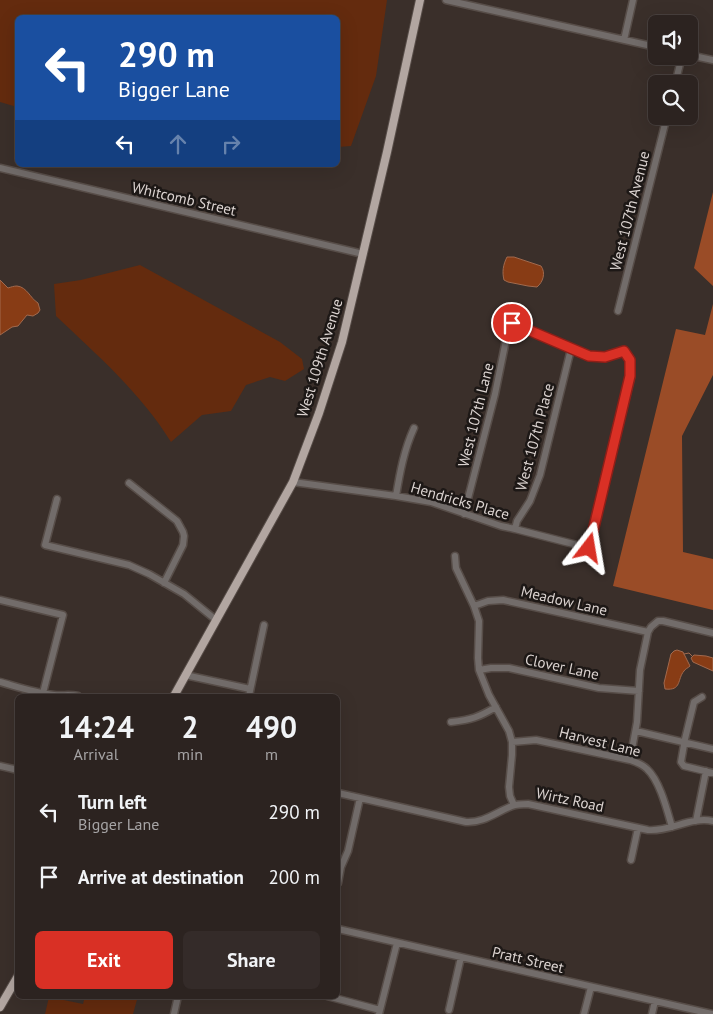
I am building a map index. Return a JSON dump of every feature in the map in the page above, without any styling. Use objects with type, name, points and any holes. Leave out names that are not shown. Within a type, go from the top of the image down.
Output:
[{"type":"main road","name":"West 109th Avenue","points":[[175,694],[292,482],[319,413],[342,342],[387,152],[420,0]]},
{"type":"main road","points":[[0,1007],[15,981]]},
{"type":"street","points":[[446,0],[648,46]]},
{"type":"street","points":[[624,40],[633,0]]},
{"type":"street","points":[[698,56],[713,59]]},
{"type":"street","name":"West 107th Avenue","points":[[618,311],[665,125]]},
{"type":"street","name":"Whitcomb Street","points":[[0,168],[363,254]]},
{"type":"street","name":"West 107th Lane","points":[[464,514],[495,394],[506,340],[512,323],[572,349]]},
{"type":"street","name":"Hendricks Place","points":[[292,482],[431,502],[501,526],[589,548],[630,376],[630,360],[624,351],[605,357],[589,356],[572,349]]},
{"type":"street","name":"West 107th Place","points":[[515,529],[517,521],[530,501],[540,475],[572,349]]},
{"type":"street","points":[[396,496],[402,463],[414,428]]},
{"type":"street","points":[[129,483],[177,521],[183,532],[183,545],[164,583]]},
{"type":"street","points":[[57,499],[45,545],[129,565],[184,594],[216,620]]},
{"type":"street","points":[[455,556],[456,568],[474,606],[479,622],[479,670],[483,682],[509,731],[512,742],[509,787],[514,806]]},
{"type":"street","points":[[0,600],[63,615],[43,693]]},
{"type":"street","name":"Meadow Lane","points":[[474,606],[488,601],[503,600],[648,632]]},
{"type":"street","points":[[630,760],[638,722],[640,670],[648,632],[651,627],[658,621],[713,633]]},
{"type":"street","points":[[185,675],[250,693],[264,626]]},
{"type":"street","name":"Clover Lane","points":[[479,670],[502,667],[599,688],[639,691]]},
{"type":"street","points":[[0,682],[50,694]]},
{"type":"street","points":[[696,821],[710,772],[684,766],[682,758],[694,702],[702,697]]},
{"type":"street","points":[[451,722],[479,717],[496,707]]},
{"type":"street","points":[[636,731],[713,749]]},
{"type":"street","name":"Harvest Lane","points":[[512,742],[536,740],[638,763],[648,769],[659,786],[672,827]]},
{"type":"street","points":[[0,766],[15,769]]},
{"type":"street","name":"Wirtz Road","points":[[340,793],[474,823],[514,806],[528,804],[656,831],[696,821],[713,821]]},
{"type":"street","points":[[340,875],[348,851],[360,798]]},
{"type":"street","points":[[630,860],[638,828]]},
{"type":"street","name":"Pratt Street","points":[[340,930],[712,1014]]},
{"type":"street","points":[[337,999],[380,1012],[396,943]]},
{"type":"street","points":[[448,1010],[461,957]]},
{"type":"street","points":[[584,1014],[591,987]]},
{"type":"street","points":[[174,1014],[177,999]]},
{"type":"street","points":[[652,1014],[655,1001]]},
{"type":"shaded area","points":[[0,0],[387,0],[376,76],[351,146],[340,147],[340,15],[15,15],[15,106],[0,102]]},
{"type":"shaded area","points":[[713,192],[713,286],[694,268]]},
{"type":"shaded area","points":[[507,257],[514,257],[541,266],[544,274],[539,285],[537,287],[528,286],[504,280],[503,268]]},
{"type":"shaded area","points":[[140,265],[280,342],[302,359],[304,369],[285,381],[270,377],[246,385],[231,411],[202,415],[171,442],[132,391],[56,316],[54,284],[81,280]]},
{"type":"shaded area","points":[[0,280],[8,288],[17,286],[26,290],[38,303],[40,310],[33,316],[27,315],[18,326],[12,327],[0,335]]},
{"type":"shaded area","points":[[713,304],[713,375],[682,436],[683,552],[713,559],[713,610],[613,586],[676,329],[705,335]]},
{"type":"shaded area","points":[[677,650],[683,652],[690,666],[682,674],[677,686],[665,689],[664,683],[671,654]]},
{"type":"shaded area","points":[[694,655],[713,658],[713,671],[693,662],[691,658]]},
{"type":"shaded area","points":[[49,999],[83,1004],[84,999],[137,999],[133,1014],[45,1014]]},
{"type":"waterway","points":[[684,654],[689,653],[692,656]]},
{"type":"route","points":[[512,323],[589,356],[605,357],[624,351],[630,360],[630,376],[589,548]]}]
